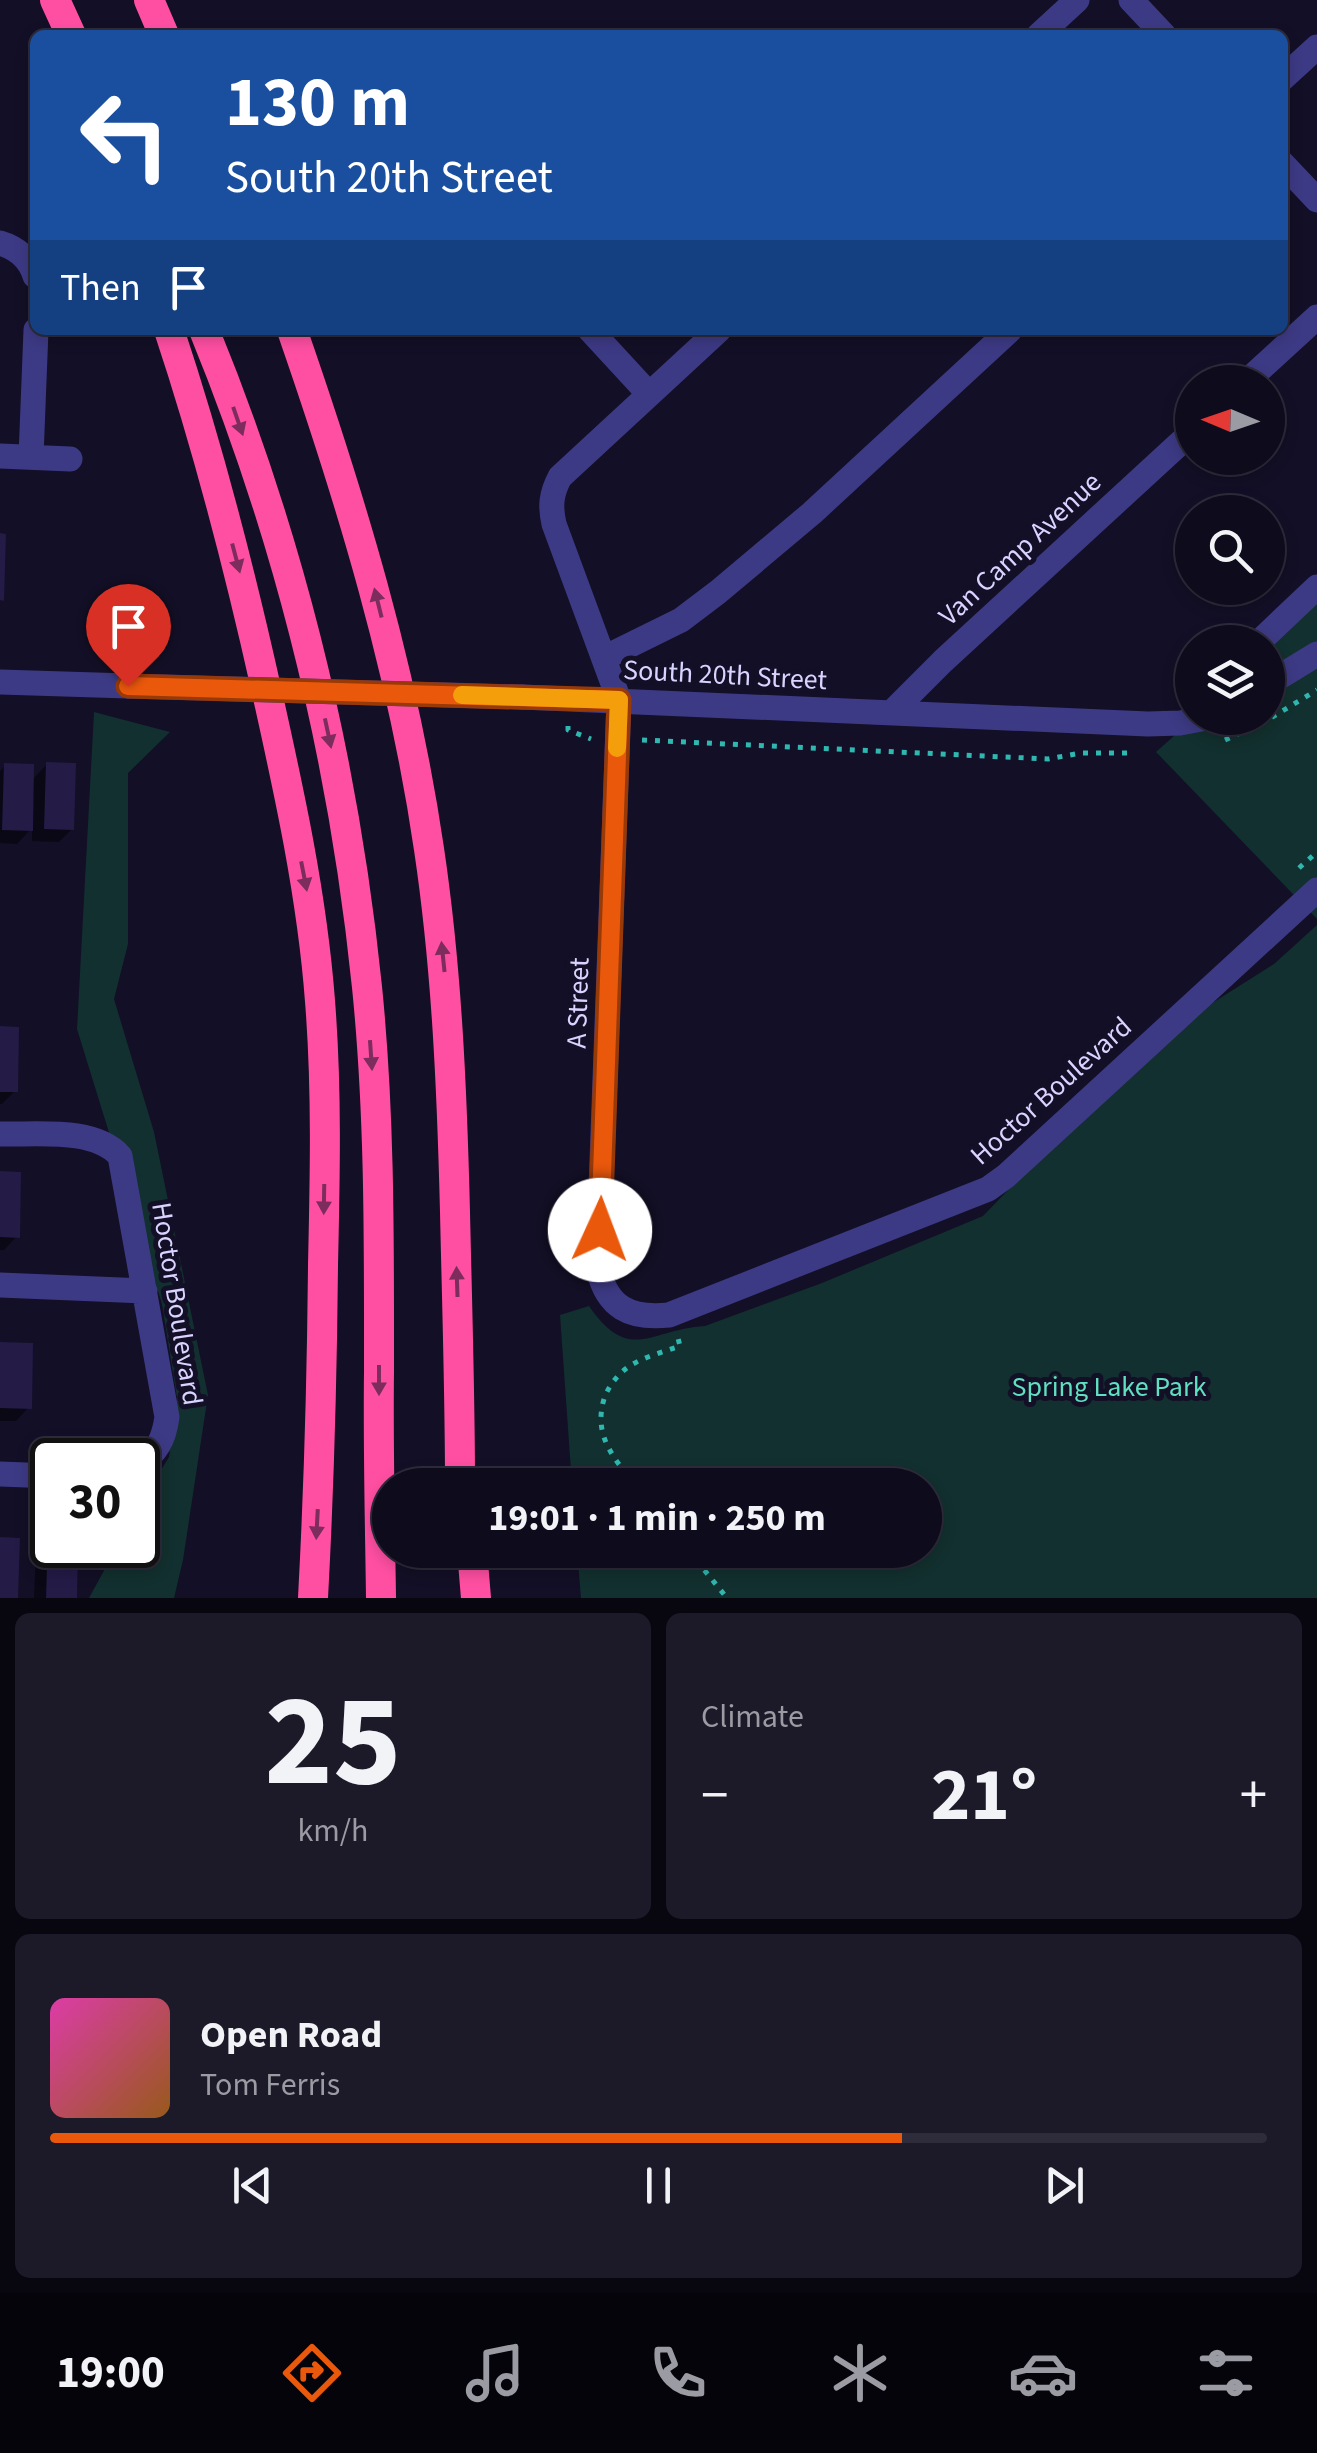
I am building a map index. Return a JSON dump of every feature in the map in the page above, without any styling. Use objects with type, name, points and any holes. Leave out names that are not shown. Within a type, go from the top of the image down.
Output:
[{"type":"highway","points":[[54,0],[69,30]]},
{"type":"highway","points":[[149,0],[162,30]]},
{"type":"highway","points":[[171,335],[241,577],[279,746],[314,939],[324,1061],[325,1142],[319,1487],[312,1598]]},
{"type":"highway","points":[[206,335],[245,440],[308,640],[354,882],[367,991],[379,1220],[381,1598]]},
{"type":"highway","points":[[294,335],[366,556],[394,664],[429,849],[449,1042],[462,1468]]},
{"type":"highway","points":[[459,1598],[460,1568]]},
{"type":"highway","points":[[474,1568],[476,1598]]},
{"type":"street","points":[[1045,30],[1078,0]]},
{"type":"street","points":[[1132,0],[1159,30]]},
{"type":"street","points":[[1288,73],[1317,47]]},
{"type":"street","points":[[1288,169],[1317,200]]},
{"type":"street","points":[[0,243],[21,253],[30,265]]},
{"type":"street","points":[[1265,365],[1317,317]]},
{"type":"street","points":[[30,457],[36,335]]},
{"type":"street","points":[[595,335],[650,394]]},
{"type":"street","points":[[619,700],[554,524],[550,509],[552,491],[560,478],[714,335]]},
{"type":"street","points":[[604,658],[681,620],[718,592],[812,513],[1005,335]]},
{"type":"street","name":"Van Camp Avenue","points":[[890,713],[1175,448]]},
{"type":"street","points":[[0,456],[70,458]]},
{"type":"street","points":[[1277,625],[1317,587]]},
{"type":"street","points":[[1285,674],[1317,654]]},
{"type":"street","name":"South 20th Street","points":[[0,682],[619,700],[1175,723]]},
{"type":"street","name":"A Street","points":[[615,1303],[602,1285],[598,1268],[619,700]]},
{"type":"street","name":"Hoctor Boulevard","points":[[615,1303],[630,1313],[648,1317],[670,1315],[988,1190],[1317,890]]},
{"type":"street","name":"Hoctor Boulevard","points":[[0,1134],[86,1137],[111,1145],[120,1156],[167,1417],[160,1443]]},
{"type":"street","points":[[0,1285],[145,1291]]},
{"type":"street","points":[[0,1474],[30,1475]]},
{"type":"path","points":[[1288,879],[1317,852]]},
{"type":"path","points":[[621,1468],[603,1440],[600,1424],[607,1391],[628,1367],[680,1346]]},
{"type":"path","points":[[703,1568],[727,1598]]},
{"type":"green space","points":[[1317,603],[1317,919],[1156,752],[1175,735],[1285,735],[1285,633]]},
{"type":"green space","points":[[94,712],[170,732],[128,773],[128,944],[114,999],[154,1132],[208,1395],[174,1598],[89,1598],[105,1568],[160,1568],[160,1472],[169,1457],[177,1398],[162,1304],[77,1029]]},
{"type":"green space","name":"Spring Lake Park","points":[[1317,925],[1317,1598],[581,1598],[578,1568],[942,1568],[942,1468],[571,1468],[560,1315],[589,1306],[604,1324],[629,1339],[705,1326],[822,1283],[983,1216],[1041,1156],[1198,1012],[1274,964]]},
{"type":"building","points":[[0,533],[6,534],[4,601],[0,600]]},
{"type":"building","points":[[46,762],[76,763],[74,830],[44,829]]},
{"type":"building","points":[[4,763],[34,764],[33,831],[2,830]]},
{"type":"building","points":[[0,1026],[19,1027],[18,1092],[0,1092]]},
{"type":"building","points":[[0,1171],[21,1172],[20,1238],[0,1237]]},
{"type":"building","points":[[0,1342],[33,1343],[32,1409],[0,1408]]},
{"type":"building","points":[[0,1537],[20,1538],[18,1598],[0,1598]]},
{"type":"building","points":[[47,1568],[78,1568],[77,1598],[46,1598]]},
{"type":"slow traffic","points":[[462,695],[619,700],[617,748]]},
{"type":"route","points":[[128,686],[619,700],[600,1230]]}]
